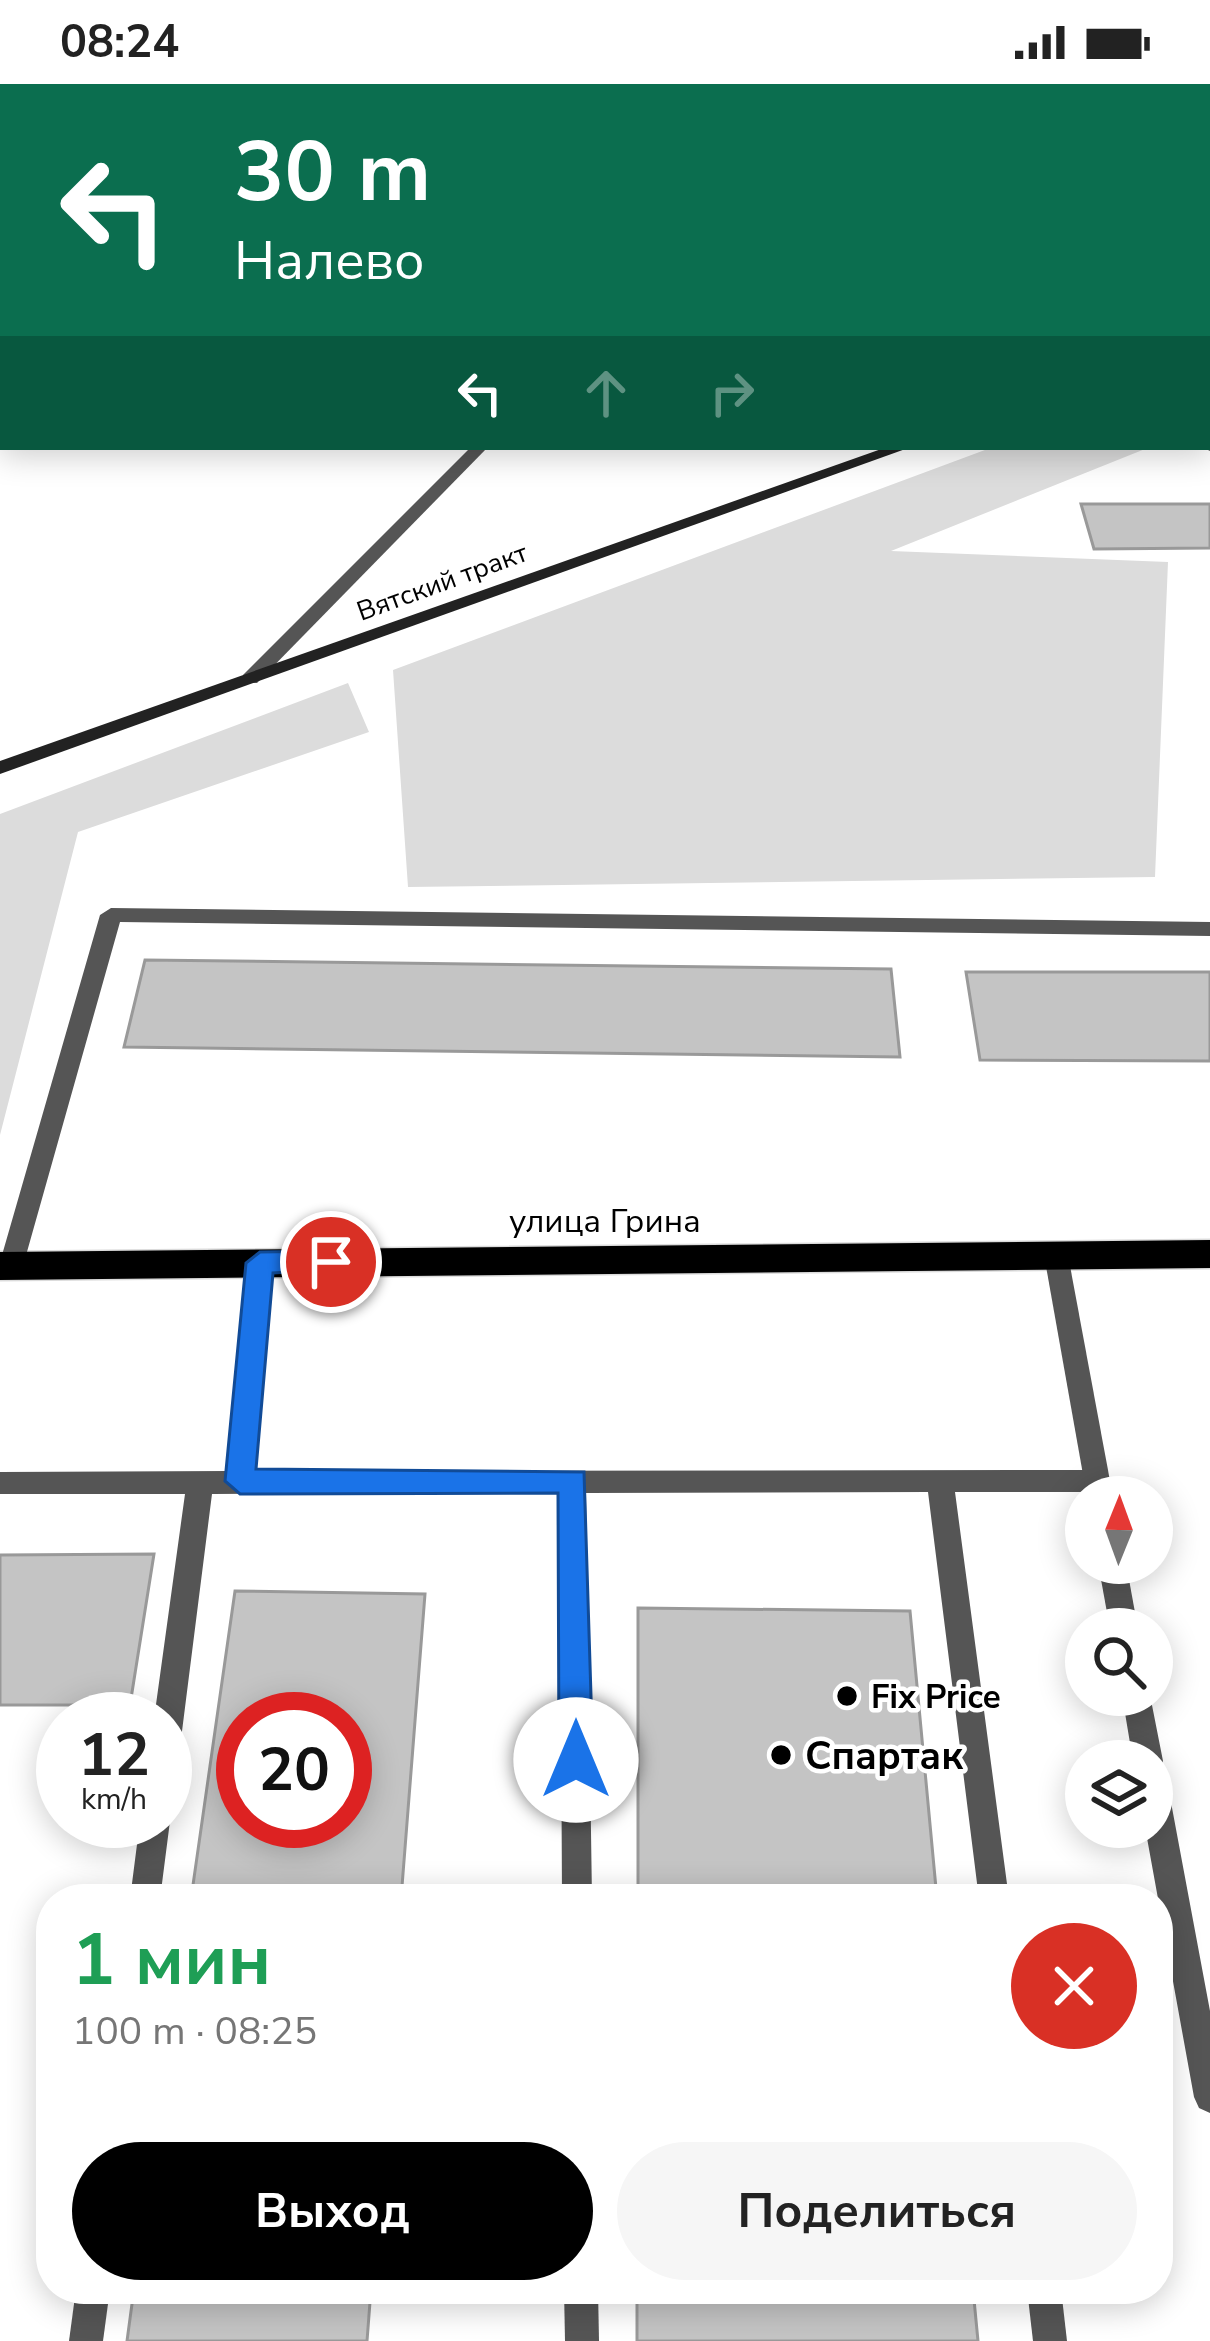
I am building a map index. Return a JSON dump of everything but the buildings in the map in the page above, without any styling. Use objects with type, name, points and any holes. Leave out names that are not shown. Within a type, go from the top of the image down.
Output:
[{"type":"highway","name":"улица Грина","points":[[6,1266],[1210,1254]]},
{"type":"main road","name":"Вятский тракт","points":[[0,768],[895,450]]},
{"type":"street","points":[[250,679],[477,450]]},
{"type":"street","points":[[6,1266],[111,915],[1210,928]]},
{"type":"street","points":[[1056,1256],[1096,1476]]},
{"type":"street","points":[[240,1481],[260,1263]]},
{"type":"street","points":[[573,1480],[578,1884]]},
{"type":"street","points":[[940,1480],[992,1884]]},
{"type":"street","points":[[0,1483],[940,1480],[1065,1487]]},
{"type":"street","points":[[172,1692],[200,1482]]},
{"type":"street","points":[[147,1884],[152,1848]]},
{"type":"street","points":[[1164,1848],[1171,1884]]},
{"type":"street","points":[[1173,1896],[1210,2098]]},
{"type":"street","points":[[86,2341],[91,2304]]},
{"type":"street","points":[[581,2304],[582,2341]]},
{"type":"street","points":[[1046,2304],[1050,2341]]},
{"type":"shaded area","points":[[985,450],[1143,450],[891,551],[1168,562],[1155,877],[408,887],[393,670]]},
{"type":"shaded area","points":[[348,683],[369,732],[78,832],[0,1135],[0,814]]},
{"type":"place","name":"Fix Price","points":[[847,1696]]},
{"type":"place","name":"Спартак","points":[[781,1755]]},
{"type":"route","points":[[331,1262],[260,1263],[240,1481],[573,1480],[576,1760]]}]
